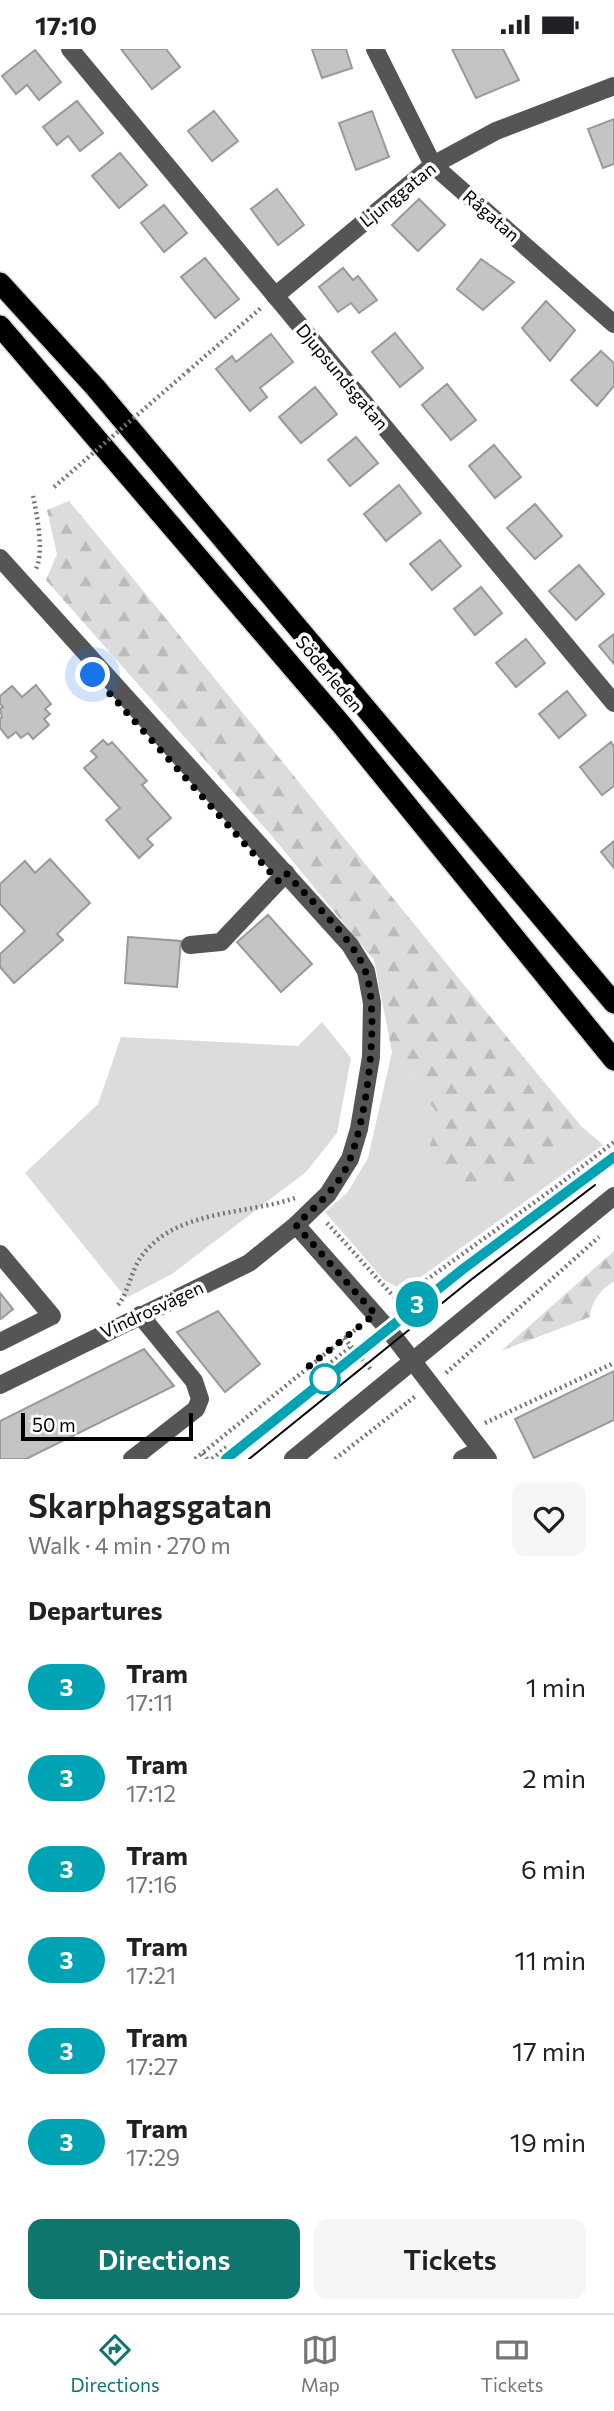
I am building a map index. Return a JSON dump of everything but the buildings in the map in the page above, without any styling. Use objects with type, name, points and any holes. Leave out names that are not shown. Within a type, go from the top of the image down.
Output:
[{"type":"highway","name":"Söderleden","points":[[0,283],[95,387],[614,1003]]},
{"type":"highway","name":"Söderleden","points":[[0,326],[341,724],[614,1061]]},
{"type":"street","name":"Djupsundsgatan","points":[[71,49],[614,703]]},
{"type":"street","name":"Rågatan","points":[[375,49],[433,165],[614,324]]},
{"type":"street","name":"Ljunggatan","points":[[275,296],[433,165],[496,131],[614,86]]},
{"type":"street","name":"Vindrosvägen","points":[[0,558],[350,945],[366,971],[372,1003],[371,1057],[359,1129],[350,1159],[328,1194],[296,1225],[249,1263],[0,1385]]},
{"type":"street","points":[[190,945],[221,942],[286,873]]},
{"type":"street","points":[[293,1459],[614,1196]]},
{"type":"street","points":[[296,1225],[375,1314],[484,1454],[461,1459]]},
{"type":"street","points":[[0,1254],[52,1316],[0,1342]]},
{"type":"street","points":[[132,1459],[196,1409],[200,1399],[194,1381],[140,1315]]},
{"type":"path","points":[[54,487],[275,296]]},
{"type":"path","points":[[27,585],[38,565],[37,517],[33,496]]},
{"type":"path","points":[[335,1459],[468,1355],[605,1231]]},
{"type":"path","points":[[195,1459],[395,1298]]},
{"type":"path","points":[[314,1375],[352,1346]]},
{"type":"path","points":[[467,1432],[614,1363]]},
{"type":"path","points":[[202,1453],[209,1459],[228,1446]]},
{"type":"green space","points":[[69,501],[582,1127],[508,1187],[458,1187],[428,1151],[440,1117],[392,1052],[374,960],[271,835],[46,580],[57,554],[47,510]]},
{"type":"green space","points":[[322,1022],[351,1058],[337,1133],[306,1172],[172,1274],[126,1298],[25,1173],[98,1104],[121,1037],[298,1046]]},
{"type":"green space","points":[[392,1052],[441,1117],[508,1187],[582,1127],[603,1145],[403,1290],[384,1280],[325,1212],[347,1193],[368,1158]]},
{"type":"green space","points":[[614,1251],[614,1282],[598,1296],[590,1317],[501,1351]]},
{"type":"tram line","points":[[226,1459],[463,1269],[614,1157]]},
{"type":"tram line","name":"3","points":[[226,1459],[463,1269],[614,1157]]},
{"type":"tram line","points":[[249,1459],[472,1279],[595,1185]]},
{"type":"route","points":[[93,675],[278,881],[286,873],[350,945],[366,971],[372,1003],[371,1057],[359,1129],[350,1159],[339,1179],[328,1194],[296,1225],[375,1314],[308,1367],[325,1379]]}]
